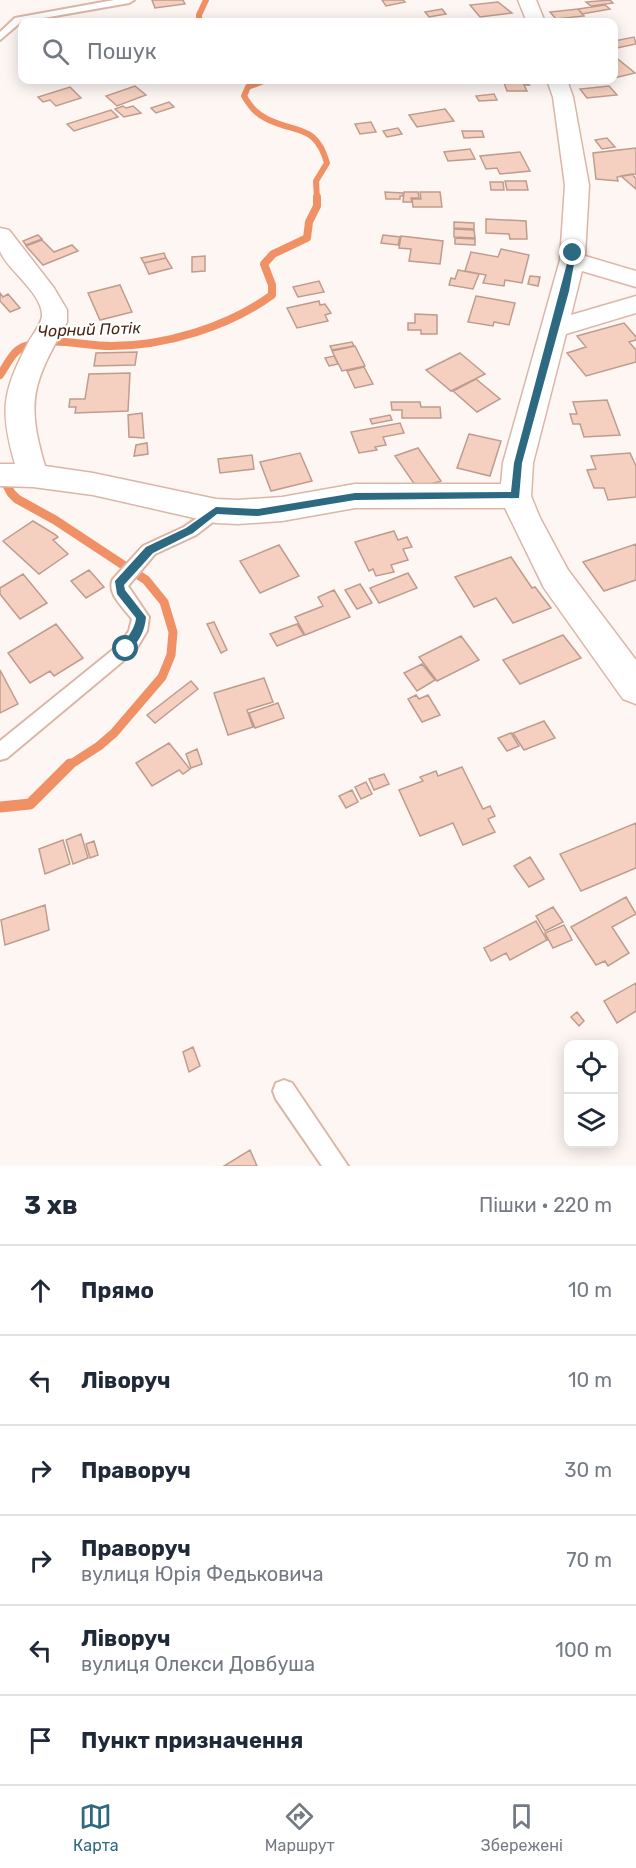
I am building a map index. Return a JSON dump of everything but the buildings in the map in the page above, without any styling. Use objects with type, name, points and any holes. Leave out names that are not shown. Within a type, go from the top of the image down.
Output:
[{"type":"street","points":[[527,0],[534,18]]},
{"type":"street","points":[[558,84],[565,105],[577,185],[572,260],[518,463],[516,496],[524,518],[556,579],[636,688]]},
{"type":"street","points":[[0,235],[53,307],[54,325],[23,380],[19,405],[22,434],[14,475],[112,487],[216,511],[258,512],[355,496],[516,496]]},
{"type":"street","points":[[572,260],[636,279]]},
{"type":"street","points":[[555,328],[636,304]]},
{"type":"lane","points":[[29,18],[129,0]]},
{"type":"lane","points":[[0,37],[18,20]]},
{"type":"lane","points":[[0,752],[126,649],[135,639],[141,617],[120,591],[118,587],[120,582],[138,561],[158,544],[202,523],[216,511]]},
{"type":"lane","points":[[284,1092],[336,1166]]},
{"type":"waterway","name":"Чорний Потік","points":[[199,18],[206,0]]},
{"type":"waterway","name":"Чорний Потік","points":[[256,84],[248,87],[244,96],[254,109],[263,117],[311,136],[322,151],[327,163],[316,181],[317,199]]},
{"type":"waterway","name":"Чорний Потік","points":[[0,375],[16,352],[34,344],[56,341],[100,346],[153,343],[216,325],[255,306],[272,295],[272,285],[264,264],[273,254],[307,238],[309,222],[317,206],[317,199]]},
{"type":"waterway","name":"Чорний Потік","points":[[0,472],[11,493],[17,499],[55,520],[146,580],[164,602],[173,632],[171,655],[162,677],[114,733],[99,746],[68,766]]},
{"type":"waterway","name":"Чорний Потік","points":[[0,807],[30,804],[68,766]]},
{"type":"route","points":[[126,649],[135,639],[141,617],[120,591],[119,584],[149,550],[190,531],[216,511],[258,512],[355,496],[412,498],[516,496],[518,463],[565,291],[573,253]]}]
